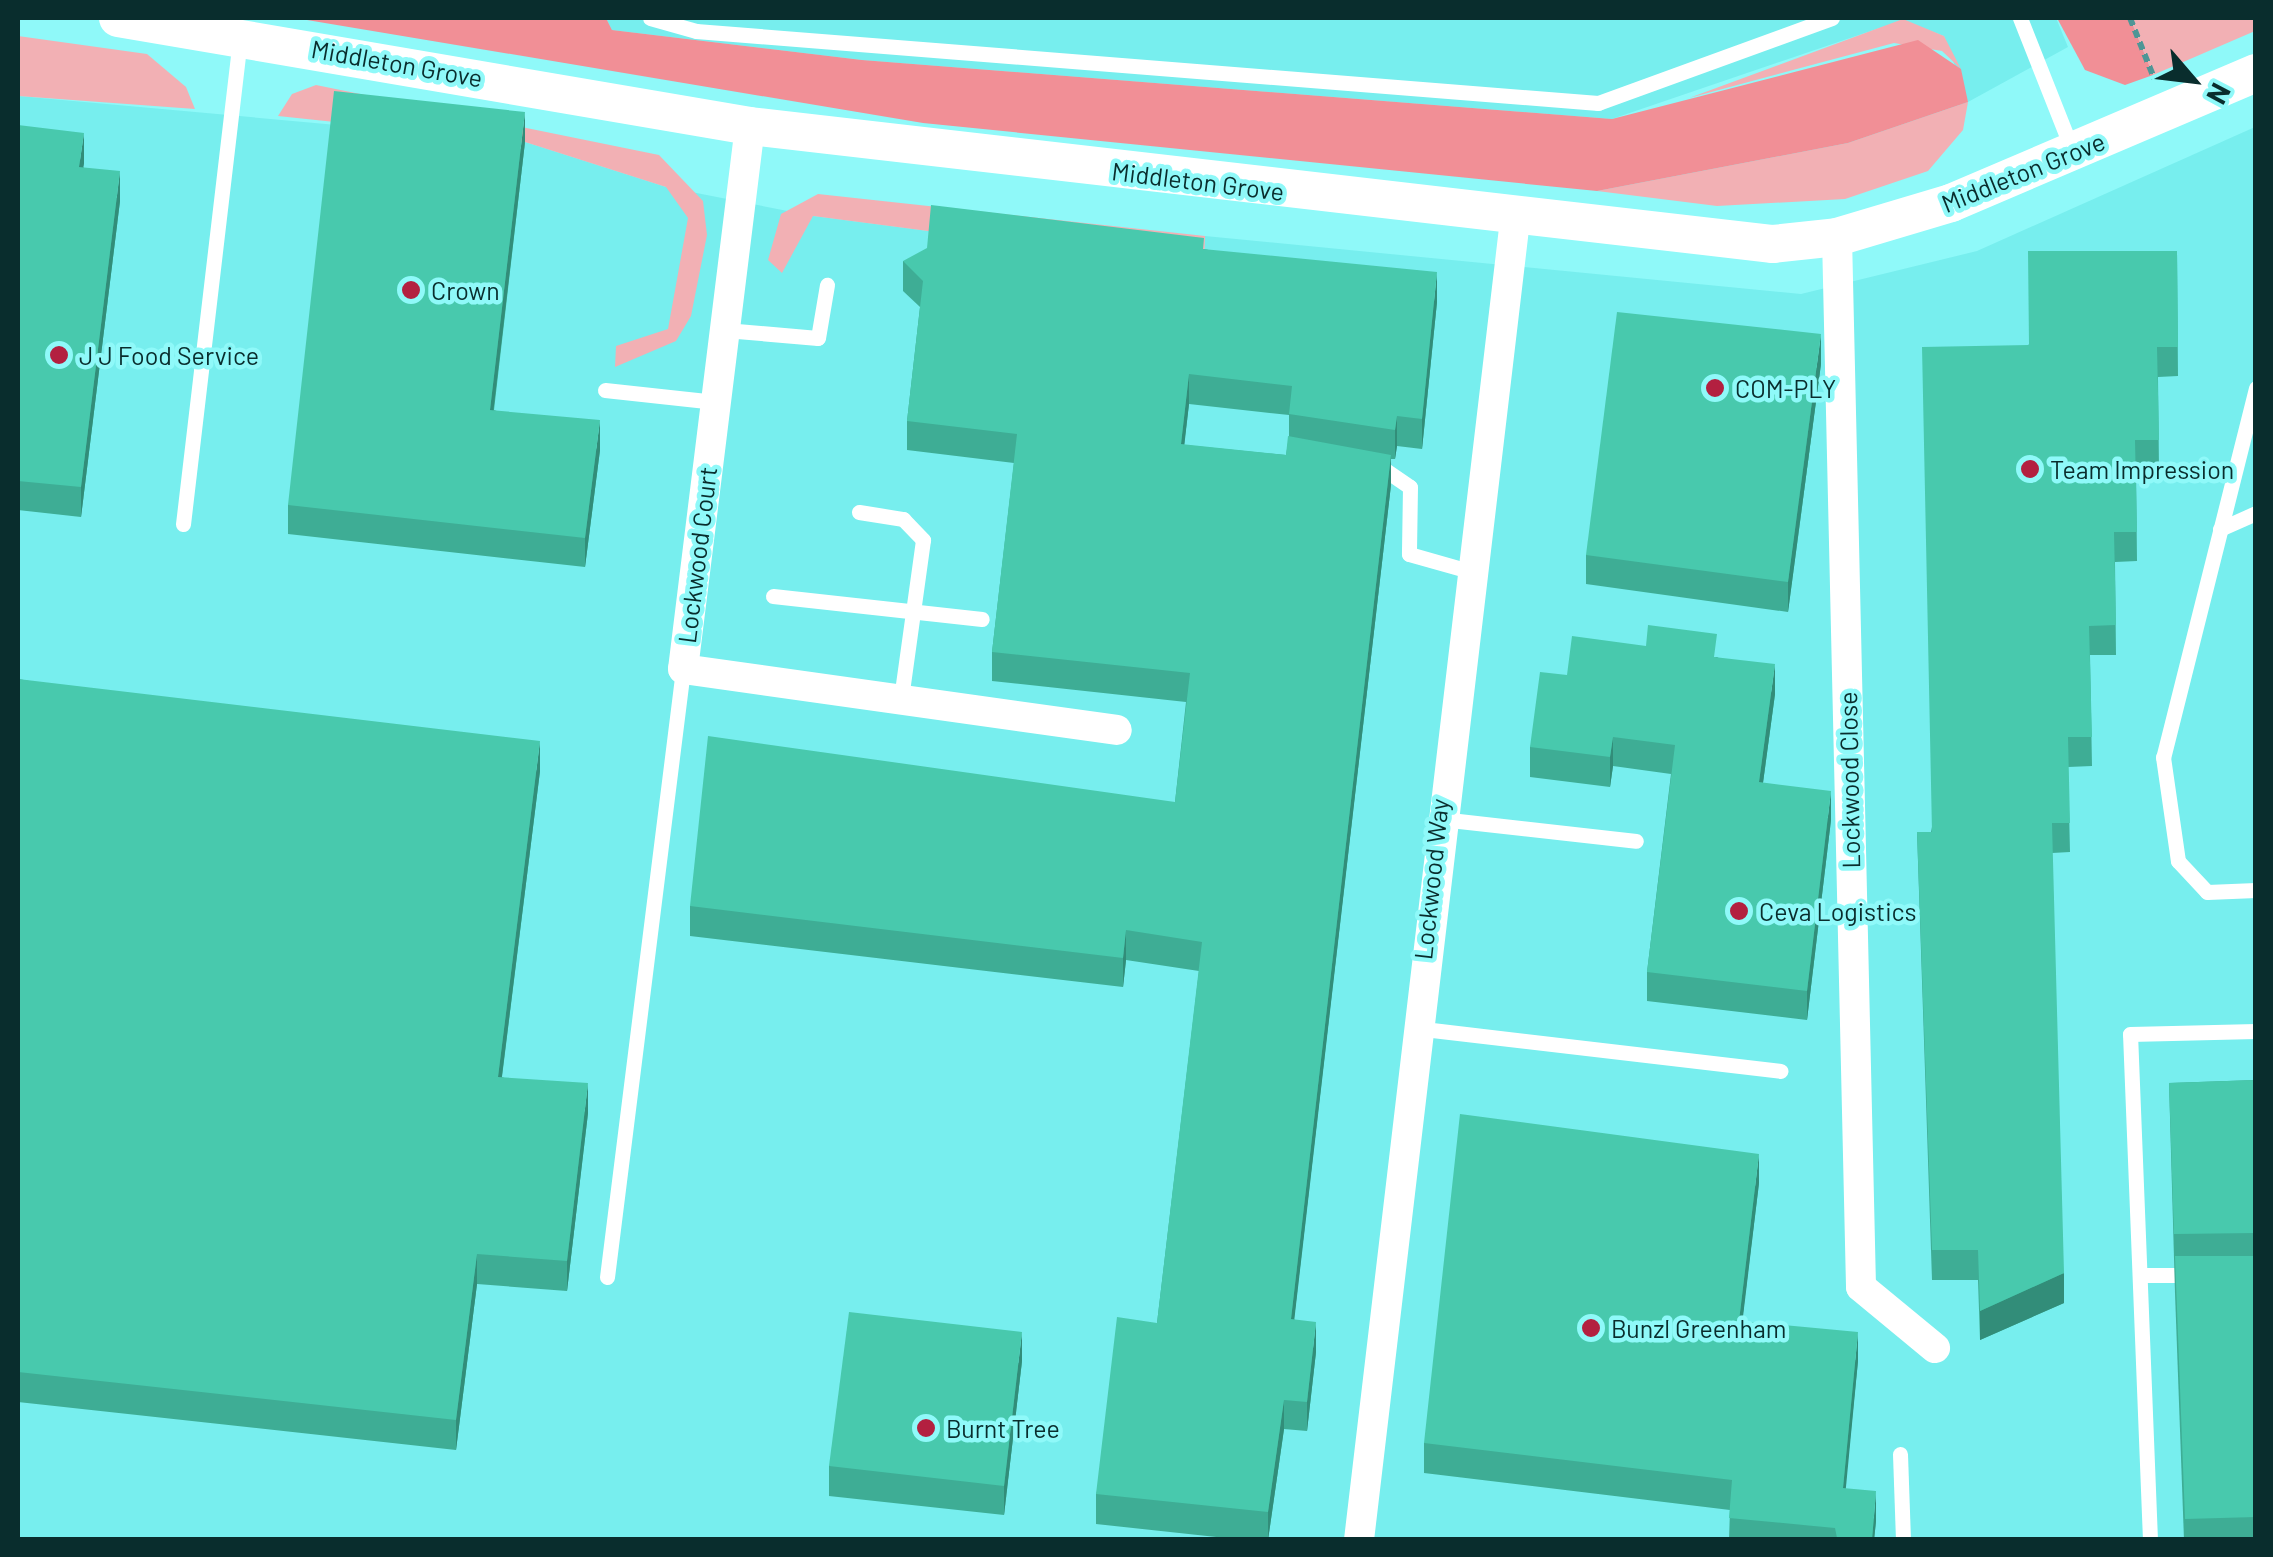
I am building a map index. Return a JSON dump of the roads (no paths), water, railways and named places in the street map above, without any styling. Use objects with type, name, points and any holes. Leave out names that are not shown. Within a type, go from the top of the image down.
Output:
[{"type":"street","name":"Middleton Grove","points":[[118,18],[241,35],[750,126],[1515,220],[1756,244],[1837,236],[2073,152],[2256,73]]},
{"type":"street","name":"Lockwood Court","points":[[750,126],[683,669],[1117,730]]},
{"type":"street","name":"Lockwood Way","points":[[1360,1540],[1438,818],[1515,220]]},
{"type":"street","name":"Lockwood Close","points":[[1837,236],[1861,1287],[1935,1348]]},
{"type":"lane","points":[[650,18],[696,31],[1598,103],[1832,18]]},
{"type":"lane","points":[[2020,18],[2073,152]]},
{"type":"lane","points":[[183,524],[241,35]]},
{"type":"lane","points":[[725,330],[818,338],[827,286]]},
{"type":"lane","points":[[2256,388],[2162,757],[2164,800],[2178,861],[2207,892],[2256,890]]},
{"type":"lane","points":[[604,390],[715,402]]},
{"type":"lane","points":[[1351,461],[1384,464],[1405,479],[1409,554],[1469,570]]},
{"type":"lane","points":[[860,512],[917,528],[924,550],[901,699]]},
{"type":"lane","points":[[2220,529],[2256,513]]},
{"type":"lane","points":[[773,596],[982,619]]},
{"type":"lane","points":[[607,1278],[683,669]]},
{"type":"lane","points":[[1438,818],[1636,841]]},
{"type":"lane","points":[[1415,1028],[1780,1070]]},
{"type":"lane","points":[[2150,1540],[2130,1034],[2256,1032]]},
{"type":"lane","points":[[2140,1275],[2217,1274]]},
{"type":"lane","points":[[1900,1454],[1903,1540]]},
{"type":"place","name":"Crown","points":[[411,290]]},
{"type":"place","name":"J J Food Service","points":[[59,355]]},
{"type":"place","name":"COM-PLY","points":[[1715,388]]},
{"type":"place","name":"Team Impression","points":[[2030,469]]},
{"type":"place","name":"Ceva Logistics","points":[[1739,911]]},
{"type":"place","name":"Bunzl Greenham","points":[[1591,1328]]},
{"type":"place","name":"Burnt Tree","points":[[926,1428]]}]
